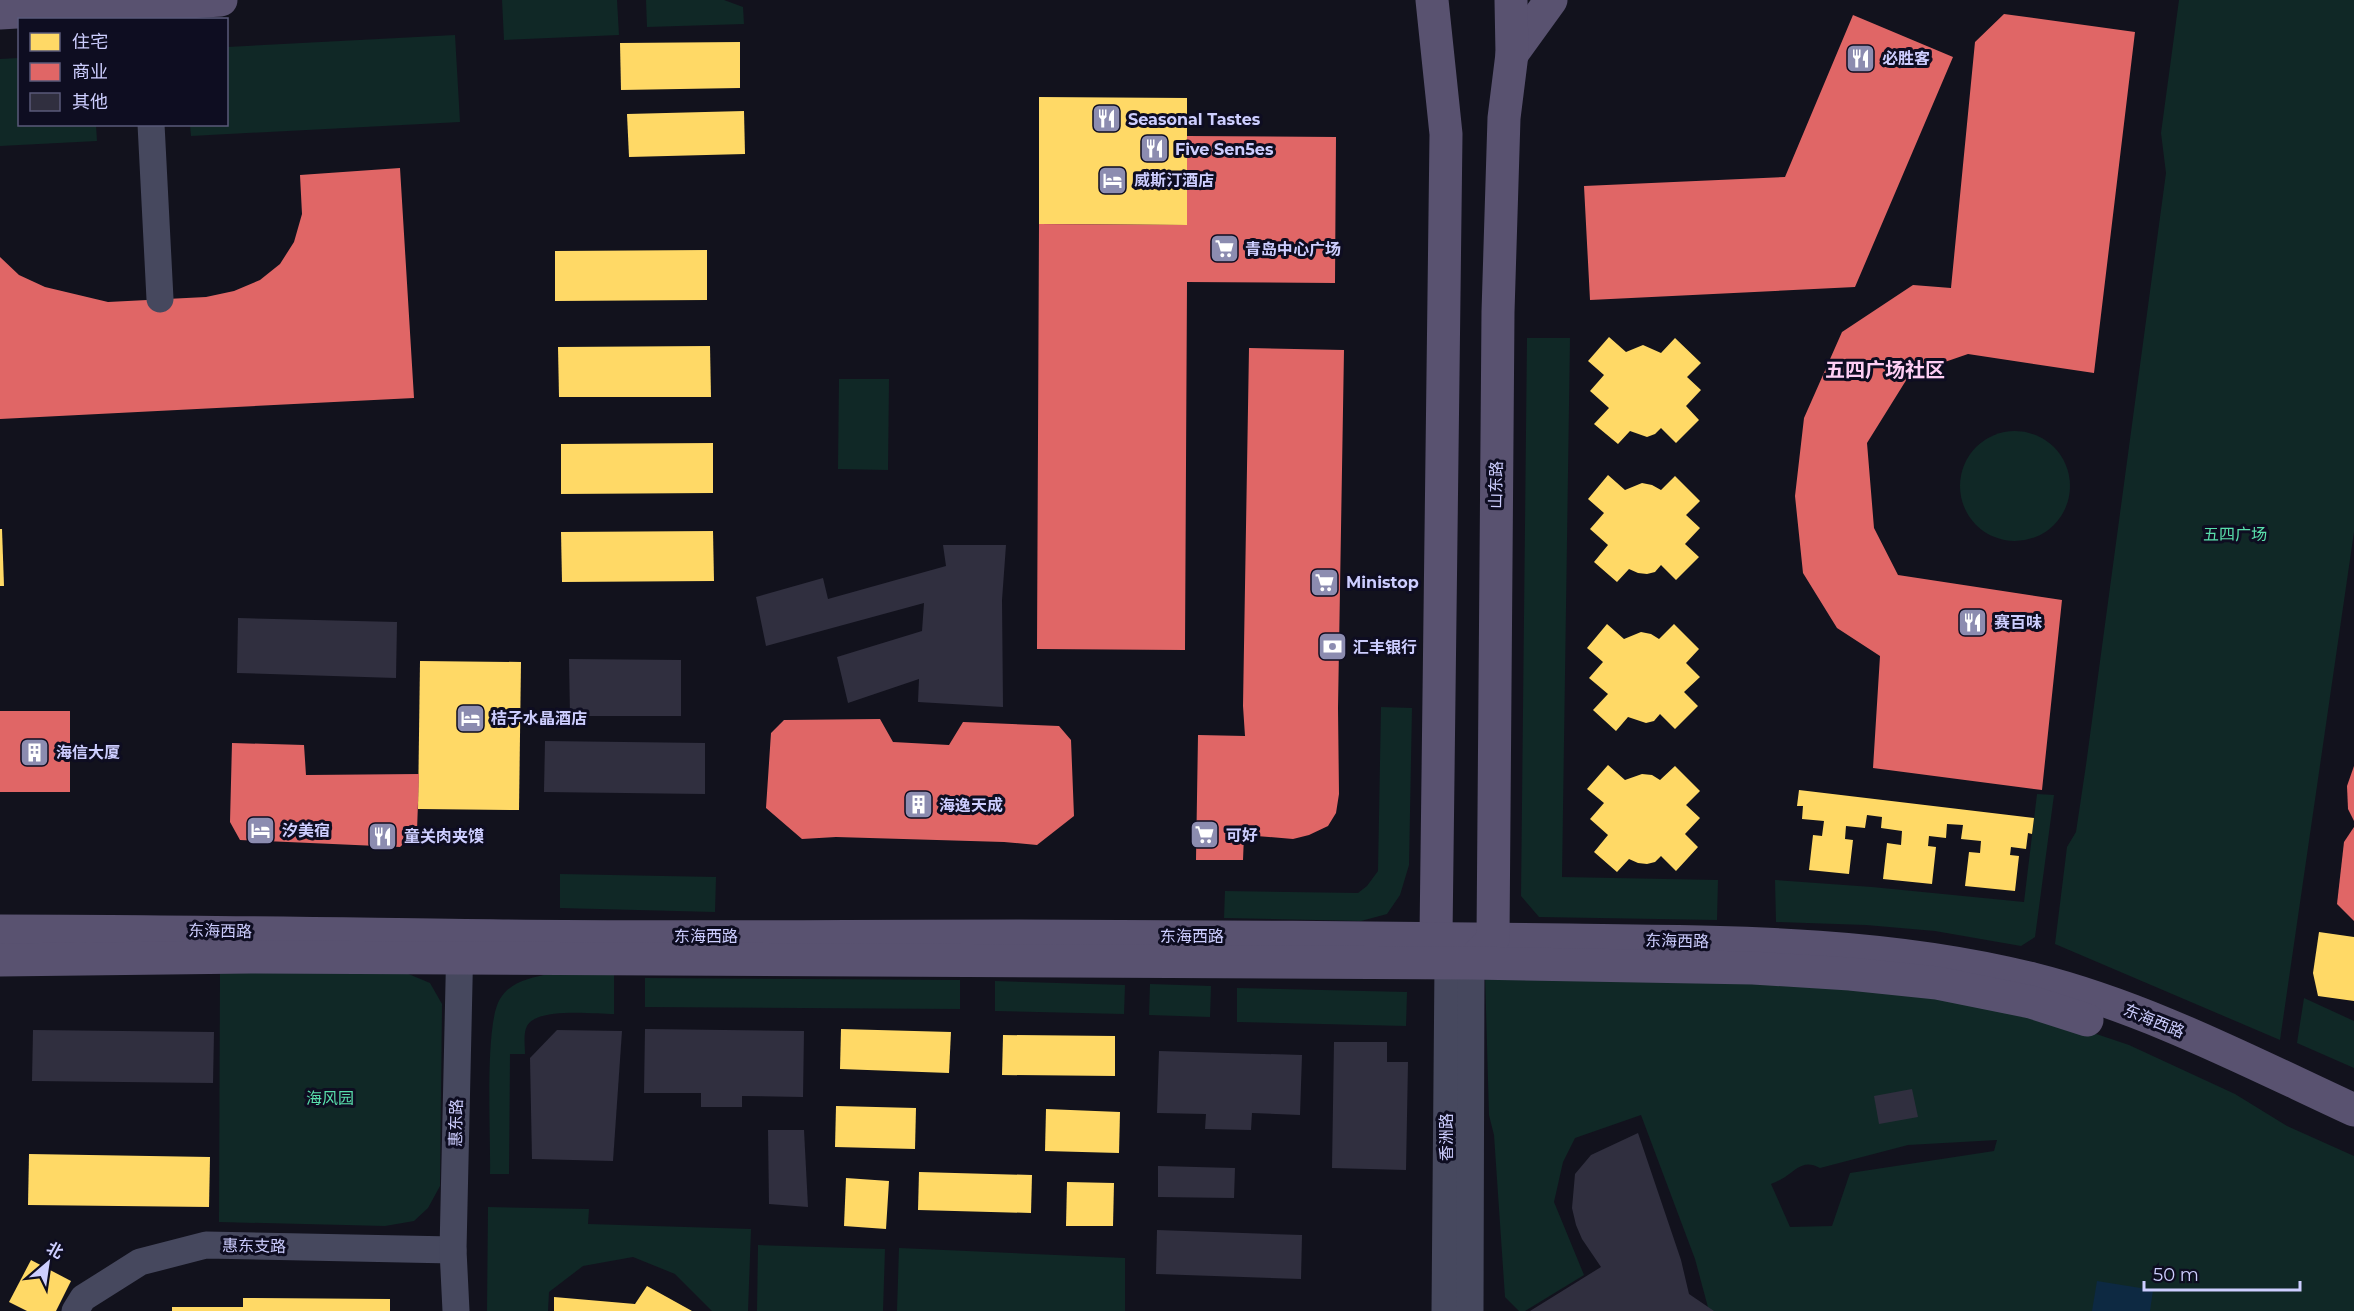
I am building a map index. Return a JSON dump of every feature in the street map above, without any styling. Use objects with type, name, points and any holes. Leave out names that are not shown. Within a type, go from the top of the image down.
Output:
[{"type":"main road","points":[[0,13],[145,13],[221,0]]},
{"type":"main road","points":[[1432,0],[1446,134],[1452,954],[1493,939]]},
{"type":"main road","name":"山东路","points":[[1493,939],[1498,312],[1504,118],[1512,54],[1511,0]]},
{"type":"main road","points":[[1512,54],[1551,0]]},
{"type":"main road","name":"东海西路","points":[[0,931],[208,931],[460,947]]},
{"type":"main road","name":"东海西路","points":[[1452,954],[1493,939],[1754,943],[1842,948],[1940,960],[2035,979],[2108,1003],[2179,1030],[2354,1110]]},
{"type":"main road","name":"东海西路","points":[[0,960],[251,957],[460,947],[1452,954],[1850,974],[1948,986],[2031,1002],[2100,1024],[2166,1049],[2354,1135]]},
{"type":"street","points":[[151,126],[160,299]]},
{"type":"street","name":"惠东路","points":[[456,1311],[453,1250],[460,947]]},
{"type":"street","name":"香洲路","points":[[1445,1311],[1452,954]]},
{"type":"street","name":"香洲路","points":[[1452,954],[1470,1311]]},
{"type":"street","name":"惠东支路","points":[[75,1311],[83,1298],[140,1262],[206,1245],[453,1250]]},
{"type":"green space","points":[[502,0],[617,0],[619,35],[504,40]]},
{"type":"green space","points":[[646,0],[724,0],[743,7],[744,24],[647,27]]},
{"type":"green space","name":"五四广场","points":[[2179,0],[2354,0],[2354,532],[2280,1040],[2055,944],[2067,847],[2076,832],[2086,765],[2166,173],[2161,133]]},
{"type":"green space","points":[[455,35],[460,122],[191,136],[190,126],[228,126],[228,47]]},
{"type":"green space","points":[[18,58],[18,126],[96,126],[97,141],[0,146],[0,59]]},
{"type":"green space","points":[[1527,338],[1570,338],[1562,877],[1718,880],[1717,920],[1539,917],[1521,896]]},
{"type":"green space","points":[[839,379],[889,379],[888,470],[838,469]]},
{"type":"green space","points":[[2015,431],[2036,436],[2054,447],[2065,465],[2070,486],[2065,507],[2054,525],[2036,536],[2015,541],[1994,536],[1976,525],[1965,507],[1960,486],[1965,465],[1976,447],[1994,436]]},
{"type":"green space","points":[[1381,707],[1412,708],[1409,865],[1400,895],[1387,914],[1361,921],[1224,918],[1225,891],[1358,893],[1367,886],[1378,871]]},
{"type":"green space","points":[[2037,794],[2054,795],[2035,937],[2021,946],[1935,931],[1866,925],[1776,922],[1775,880],[2024,902]]},
{"type":"green space","points":[[560,874],[716,877],[715,912],[560,908]]},
{"type":"green space","name":"海风园","points":[[220,970],[406,973],[430,983],[442,1004],[440,1186],[428,1208],[414,1221],[385,1226],[219,1222]]},
{"type":"green space","points":[[548,974],[614,974],[614,1014],[554,1014],[533,1020],[527,1026],[525,1054],[510,1054],[509,1174],[490,1174],[489,1083],[495,1012],[500,999],[509,988],[534,977]]},
{"type":"green space","points":[[1485,974],[1756,975],[2019,1008],[2129,1045],[2235,1094],[2287,1126],[2354,1156],[2354,1311],[1709,1311],[1695,1259],[1641,1115],[1575,1138],[1563,1162],[1554,1202],[1584,1275],[1525,1311],[1519,1311],[1505,1297],[1494,1135],[1489,1115]],"holes":[[[1997,1140],[1994,1151],[1850,1173],[1832,1226],[1790,1227],[1771,1184],[1805,1165],[1820,1168],[1908,1145]]]},
{"type":"green space","points":[[645,978],[960,980],[960,1009],[645,1007]]},
{"type":"green space","points":[[995,981],[1125,985],[1124,1014],[995,1011]]},
{"type":"green space","points":[[1150,984],[1211,986],[1210,1017],[1149,1015]]},
{"type":"green space","points":[[1237,988],[1407,992],[1406,1026],[1237,1022]]},
{"type":"green space","points":[[2304,998],[2354,1021],[2354,1068],[2297,1043]]},
{"type":"green space","points":[[488,1207],[589,1209],[588,1224],[751,1229],[748,1311],[712,1311],[675,1274],[633,1257],[583,1266],[549,1292],[548,1311],[487,1311]]},
{"type":"green space","points":[[758,1245],[885,1249],[883,1311],[757,1311]]},
{"type":"green space","points":[[899,1248],[1125,1258],[1125,1311],[897,1311]]},
{"type":"water","points":[[2097,1281],[2153,1290],[2150,1311],[2092,1311]]},
{"type":"building: 住宅","points":[[740,42],[740,88],[621,90],[620,43]]},
{"type":"building: 住宅","name":"威斯汀酒店","points":[[1039,97],[1187,98],[1187,225],[1039,224]]},
{"type":"building: 住宅","points":[[744,111],[745,154],[629,157],[627,114]]},
{"type":"building: 住宅","points":[[707,250],[707,300],[555,301],[555,251]]},
{"type":"building: 住宅","points":[[1609,337],[1626,352],[1643,345],[1661,353],[1675,338],[1701,363],[1687,377],[1701,390],[1686,406],[1699,420],[1676,443],[1661,428],[1655,434],[1647,437],[1630,431],[1618,444],[1594,424],[1609,408],[1590,391],[1604,375],[1588,361]]},
{"type":"building: 住宅","points":[[710,346],[711,397],[559,397],[558,347]]},
{"type":"building: 住宅","points":[[713,443],[713,493],[561,494],[561,444]]},
{"type":"building: 住宅","points":[[1608,475],[1625,490],[1642,483],[1661,490],[1675,476],[1700,501],[1686,515],[1700,528],[1685,544],[1699,557],[1676,580],[1661,565],[1655,572],[1647,574],[1629,569],[1617,582],[1594,562],[1608,545],[1590,529],[1604,513],[1588,499]]},
{"type":"building: 住宅","points":[[0,529],[2,529],[4,586],[0,586]]},
{"type":"building: 住宅","points":[[713,531],[714,581],[562,582],[561,532]]},
{"type":"building: 住宅","points":[[1607,624],[1624,639],[1641,632],[1659,639],[1674,624],[1699,649],[1686,663],[1700,677],[1684,692],[1698,706],[1675,729],[1660,714],[1654,721],[1646,723],[1628,717],[1616,731],[1593,710],[1608,694],[1589,678],[1603,662],[1587,648]]},
{"type":"building: 住宅","name":"桔子水晶酒店","points":[[420,661],[521,662],[519,810],[418,809]]},
{"type":"building: 住宅","points":[[1608,765],[1625,780],[1642,774],[1652,775],[1660,780],[1675,766],[1700,791],[1686,805],[1700,818],[1685,834],[1698,847],[1676,871],[1661,856],[1655,862],[1647,864],[1629,859],[1617,872],[1594,852],[1608,835],[1590,819],[1604,803],[1587,789]]},
{"type":"building: 住宅","points":[[1799,790],[2034,818],[2032,834],[2028,833],[2026,849],[2011,847],[2010,855],[2019,856],[2015,891],[1965,886],[1969,852],[1980,853],[1981,841],[1961,839],[1963,825],[1947,824],[1946,838],[1929,836],[1928,846],[1936,847],[1932,884],[1883,879],[1887,843],[1901,845],[1902,831],[1881,828],[1882,817],[1867,815],[1865,828],[1846,826],[1845,839],[1853,840],[1849,874],[1809,870],[1813,835],[1822,836],[1824,821],[1802,819],[1803,806],[1797,806]]},
{"type":"building: 住宅","points":[[2319,932],[2354,937],[2354,1001],[2318,996],[2313,973]]},
{"type":"building: 住宅","points":[[841,1029],[951,1032],[949,1073],[840,1069]]},
{"type":"building: 住宅","points":[[1003,1035],[1115,1036],[1115,1076],[1002,1075]]},
{"type":"building: 住宅","points":[[836,1106],[916,1108],[915,1149],[835,1147]]},
{"type":"building: 住宅","points":[[1046,1109],[1120,1112],[1119,1153],[1045,1151]]},
{"type":"building: 住宅","points":[[29,1154],[210,1157],[209,1207],[28,1205]]},
{"type":"building: 住宅","points":[[919,1172],[1032,1175],[1031,1213],[918,1210]]},
{"type":"building: 住宅","points":[[846,1178],[889,1181],[886,1229],[844,1226]]},
{"type":"building: 住宅","points":[[1067,1182],[1114,1183],[1113,1226],[1066,1226]]},
{"type":"building: 住宅","points":[[31,1260],[71,1281],[56,1311],[27,1311],[9,1302]]},
{"type":"building: 住宅","points":[[647,1286],[692,1311],[554,1311],[554,1297],[635,1304]]},
{"type":"building: 住宅","points":[[243,1298],[390,1299],[390,1311],[172,1311],[172,1307],[243,1307]]},
{"type":"building: 商业","points":[[2004,14],[2135,32],[2094,373],[1968,354],[1910,374],[1867,443],[1874,528],[1898,575],[2062,600],[2042,790],[1873,768],[1880,656],[1837,628],[1803,573],[1795,496],[1804,418],[1842,332],[1913,285],[1951,288],[1975,42]]},
{"type":"building: 商业","points":[[1853,15],[1953,57],[1855,287],[1590,300],[1584,186],[1785,177]]},
{"type":"building: 商业","points":[[1187,136],[1336,137],[1335,283],[1187,282],[1185,650],[1037,649],[1039,224],[1187,225]]},
{"type":"building: 商业","points":[[400,168],[414,398],[0,419],[0,257],[19,275],[45,287],[108,302],[206,297],[234,291],[260,280],[280,264],[294,242],[302,214],[300,175]]},
{"type":"building: 商业","points":[[1249,348],[1344,350],[1338,708],[1339,794],[1336,813],[1328,826],[1309,835],[1293,839],[1244,835],[1243,860],[1196,860],[1198,735],[1245,736],[1243,706]]},
{"type":"building: 商业","name":"海信大厦","points":[[0,711],[70,711],[70,792],[0,792]]},
{"type":"building: 商业","points":[[880,719],[893,742],[949,745],[963,722],[1059,726],[1071,740],[1074,816],[1037,845],[836,837],[802,839],[766,808],[771,733],[784,720]]},
{"type":"building: 商业","points":[[232,743],[304,745],[306,775],[419,774],[417,831],[400,847],[240,840],[230,822]]},
{"type":"building: 商业","points":[[2354,766],[2354,821],[2348,809],[2347,786]]},
{"type":"building: 商业","points":[[2354,827],[2354,921],[2337,904],[2344,842]]},
{"type":"building: 其他","points":[[943,545],[1006,545],[1002,600],[1003,707],[918,702],[919,679],[848,703],[837,657],[922,631],[924,603],[766,646],[756,597],[823,578],[828,599],[946,566]]},
{"type":"building: 其他","points":[[238,618],[397,622],[396,678],[237,673]]},
{"type":"building: 其他","points":[[569,659],[681,660],[681,716],[570,716]]},
{"type":"building: 其他","points":[[545,741],[705,743],[705,794],[544,792]]},
{"type":"building: 其他","points":[[645,1029],[804,1031],[803,1097],[742,1096],[742,1107],[701,1107],[701,1093],[644,1093]]},
{"type":"building: 其他","points":[[33,1030],[214,1032],[213,1083],[32,1081]]},
{"type":"building: 其他","points":[[557,1030],[622,1031],[613,1161],[532,1159],[530,1058]]},
{"type":"building: 其他","points":[[1334,1042],[1387,1042],[1387,1062],[1408,1062],[1406,1170],[1332,1168]]},
{"type":"building: 其他","points":[[1159,1051],[1302,1055],[1300,1115],[1252,1113],[1251,1130],[1205,1129],[1206,1114],[1157,1113]]},
{"type":"building: 其他","points":[[1912,1089],[1918,1117],[1879,1124],[1874,1096]]},
{"type":"building: 其他","points":[[768,1130],[804,1130],[808,1207],[769,1204]]},
{"type":"building: 其他","points":[[1638,1133],[1681,1260],[1689,1294],[1714,1311],[1530,1311],[1601,1267],[1582,1239],[1576,1225],[1572,1208],[1575,1174],[1591,1155]]},
{"type":"building: 其他","points":[[1158,1166],[1235,1168],[1234,1198],[1158,1197]]},
{"type":"building: 其他","points":[[1157,1230],[1302,1235],[1301,1279],[1156,1274]]},
{"type":"place","name":"必胜客","points":[[1861,58]]},
{"type":"place","name":"Seasonal Tastes","points":[[1107,119]]},
{"type":"place","name":"Five Sen5es","points":[[1154,149]]},
{"type":"place","name":"威斯汀酒店","points":[[1113,180]]},
{"type":"place","name":"青岛中心广场","points":[[1224,249]]},
{"type":"place","name":"Ministop","points":[[1325,582]]},
{"type":"place","name":"赛百味","points":[[1973,622]]},
{"type":"place","name":"汇丰银行","points":[[1332,647]]},
{"type":"place","name":"桔子水晶酒店","points":[[470,718]]},
{"type":"place","name":"海信大厦","points":[[35,752]]},
{"type":"place","name":"海逸天成","points":[[918,805]]},
{"type":"place","name":"汐美宿","points":[[261,830]]},
{"type":"place","name":"可好","points":[[1205,835]]},
{"type":"place","name":"童关肉夹馍","points":[[383,836]]},
{"type":"district","name":"五四广场社区","points":[[1885,370]]}]
